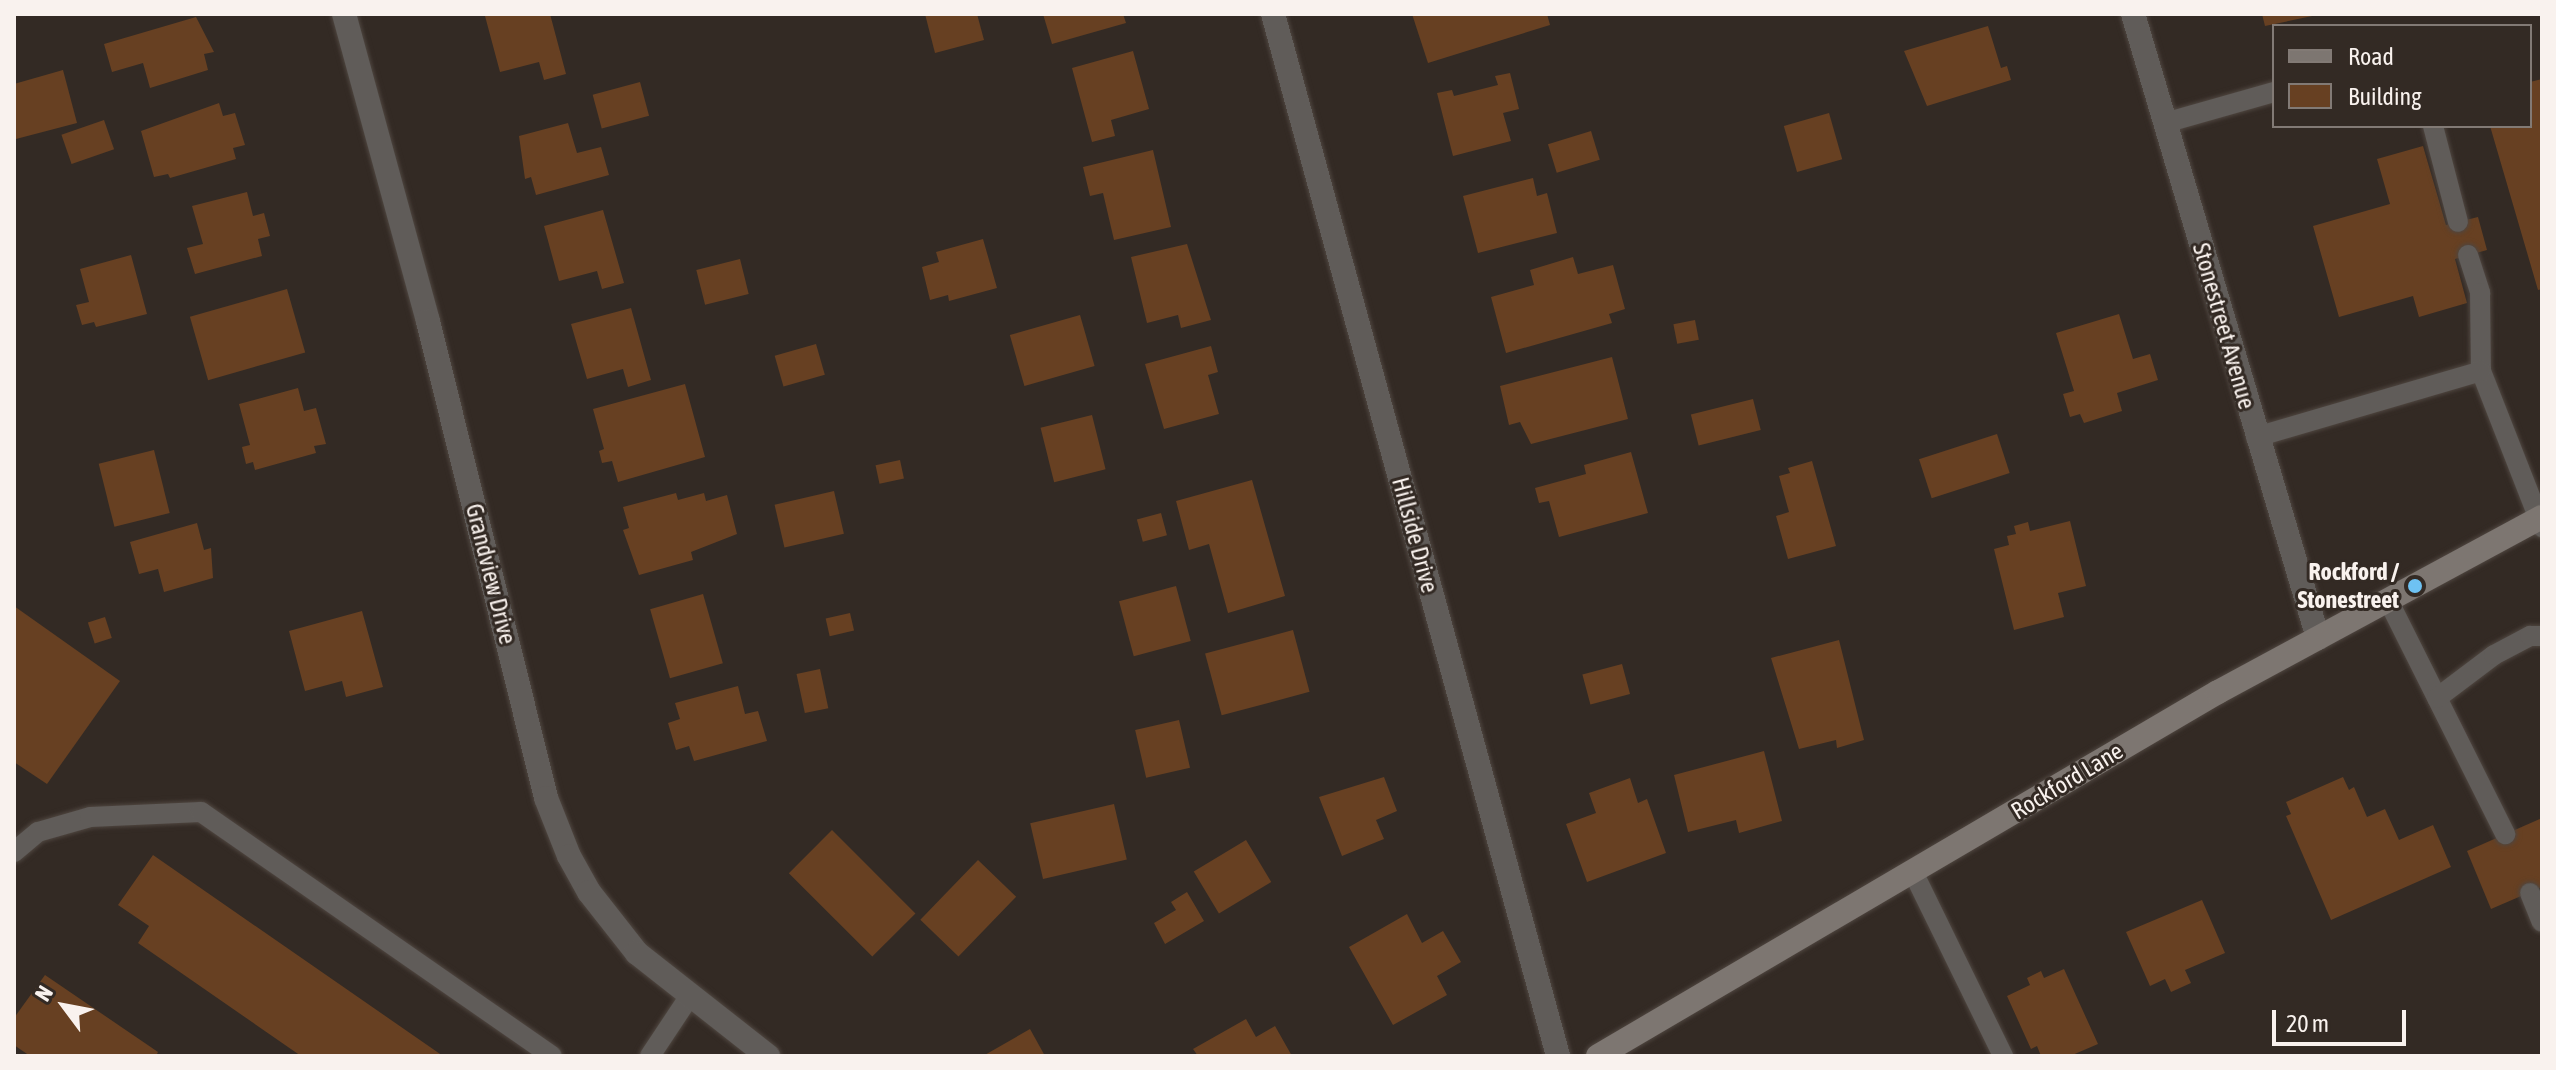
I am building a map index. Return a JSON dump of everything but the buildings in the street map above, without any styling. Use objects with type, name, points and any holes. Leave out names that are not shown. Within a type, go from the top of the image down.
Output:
[{"type":"main road","name":"Rockford Lane","points":[[1598,1056],[2318,638],[2541,521]]},
{"type":"street","name":"Grandview Drive","points":[[344,14],[428,321],[546,798],[569,856],[596,902],[637,953],[689,997],[768,1056]]},
{"type":"street","name":"Hillside Drive","points":[[1273,14],[1558,1056]]},
{"type":"street","name":"Stonestreet Avenue","points":[[2133,14],[2318,638]]},
{"type":"lane","points":[[2165,123],[2272,93]]},
{"type":"lane","points":[[2434,128],[2458,222]]},
{"type":"lane","points":[[2468,255],[2480,293],[2481,371],[2541,521]]},
{"type":"lane","points":[[2256,437],[2481,371]]},
{"type":"lane","points":[[2388,600],[2505,834]]},
{"type":"lane","points":[[2437,698],[2494,655],[2542,636]]},
{"type":"lane","points":[[14,852],[38,832],[90,817],[201,812],[552,1056]]},
{"type":"lane","points":[[1913,872],[2003,1056]]},
{"type":"lane","points":[[2530,893],[2542,922]]},
{"type":"lane","points":[[650,1056],[689,997]]},
{"type":"place","name":"Rockford / Stonestreet","points":[[2415,586]]}]
